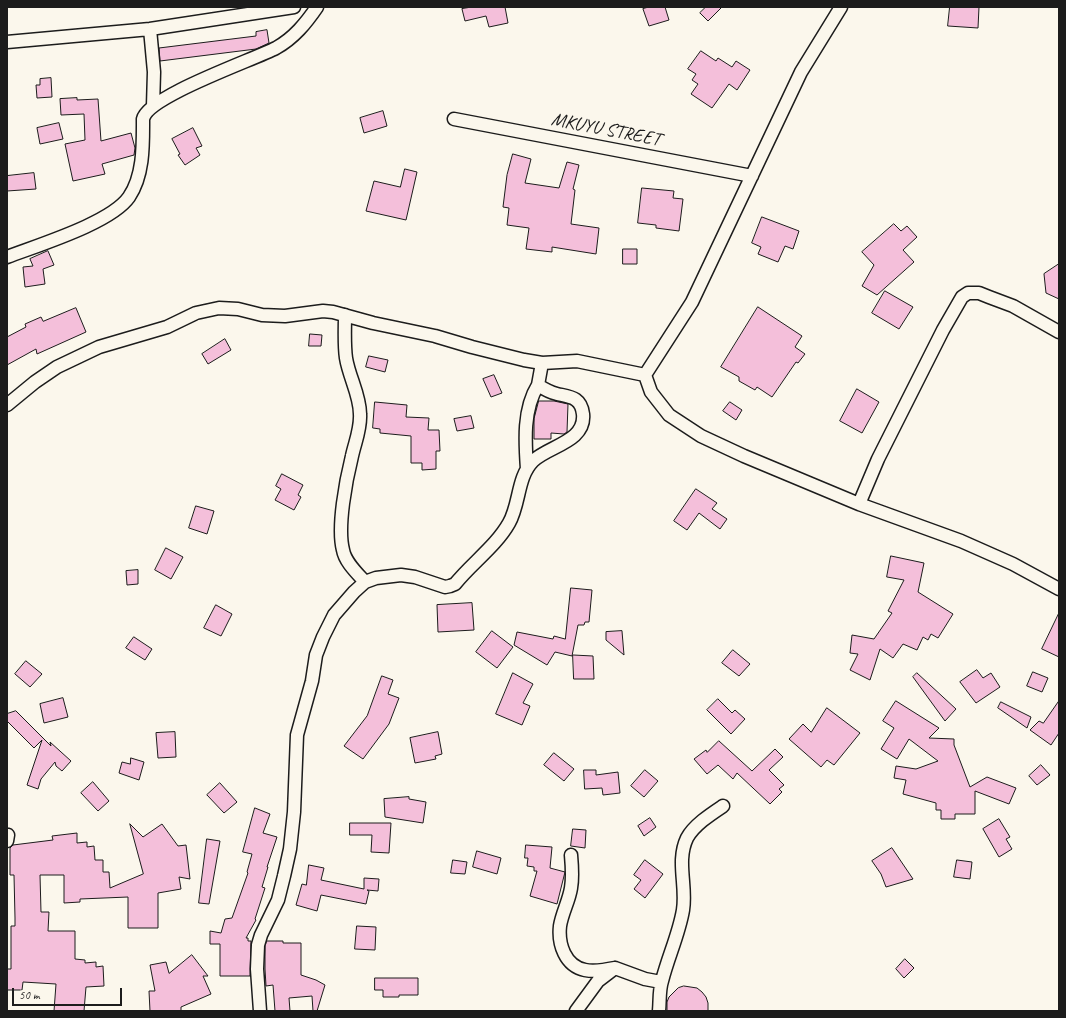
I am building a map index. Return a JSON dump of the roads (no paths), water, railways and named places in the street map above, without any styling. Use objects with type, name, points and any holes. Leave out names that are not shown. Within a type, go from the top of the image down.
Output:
[{"type":"street","points":[[7,42],[150,29],[294,7]]},
{"type":"street","points":[[7,257],[63,236],[103,218],[120,206],[129,197],[135,185],[140,168],[144,135],[144,115],[153,106],[209,76],[281,45],[304,25],[317,7]]},
{"type":"street","points":[[645,375],[692,302],[801,72],[841,7]]},
{"type":"street","points":[[150,29],[154,72],[153,106]]},
{"type":"street","name":"MKUYU STREET","points":[[454,119],[752,176]]},
{"type":"street","points":[[859,504],[878,459],[943,330],[962,297],[968,293],[979,293],[1013,306],[1059,332]]},
{"type":"street","points":[[7,405],[35,382],[57,368],[99,347],[167,327],[196,313],[220,308],[238,309],[262,316],[286,316],[323,311],[435,336],[502,355],[542,363],[577,361],[645,375]]},
{"type":"street","points":[[345,316],[346,358],[361,414],[348,473],[341,530],[343,551],[351,565],[365,582]]},
{"type":"street","points":[[527,469],[525,447],[527,420],[533,393],[538,384],[542,363]]},
{"type":"street","points":[[645,375],[651,392],[669,415],[701,436],[744,456],[859,504],[961,541],[1013,564],[1059,589]]},
{"type":"street","points":[[260,1011],[257,969],[258,945],[261,935],[278,900],[290,849],[294,812],[297,735],[312,681],[316,655],[334,616],[354,592],[365,582],[376,578],[401,575],[415,577],[445,586],[455,584],[504,532],[511,521],[527,469],[533,460],[572,438],[579,431],[582,421],[583,413],[580,404],[574,398],[544,390],[538,384]]},
{"type":"street","points":[[659,1011],[661,982],[683,910],[684,890],[681,869],[684,846],[688,836],[706,818],[723,806]]},
{"type":"street","points":[[571,855],[573,874],[571,890],[560,926],[560,942],[565,956],[572,964],[584,970],[599,971],[615,968],[645,979],[661,982]]},
{"type":"street","points":[[576,1011],[598,981],[615,968]]}]
